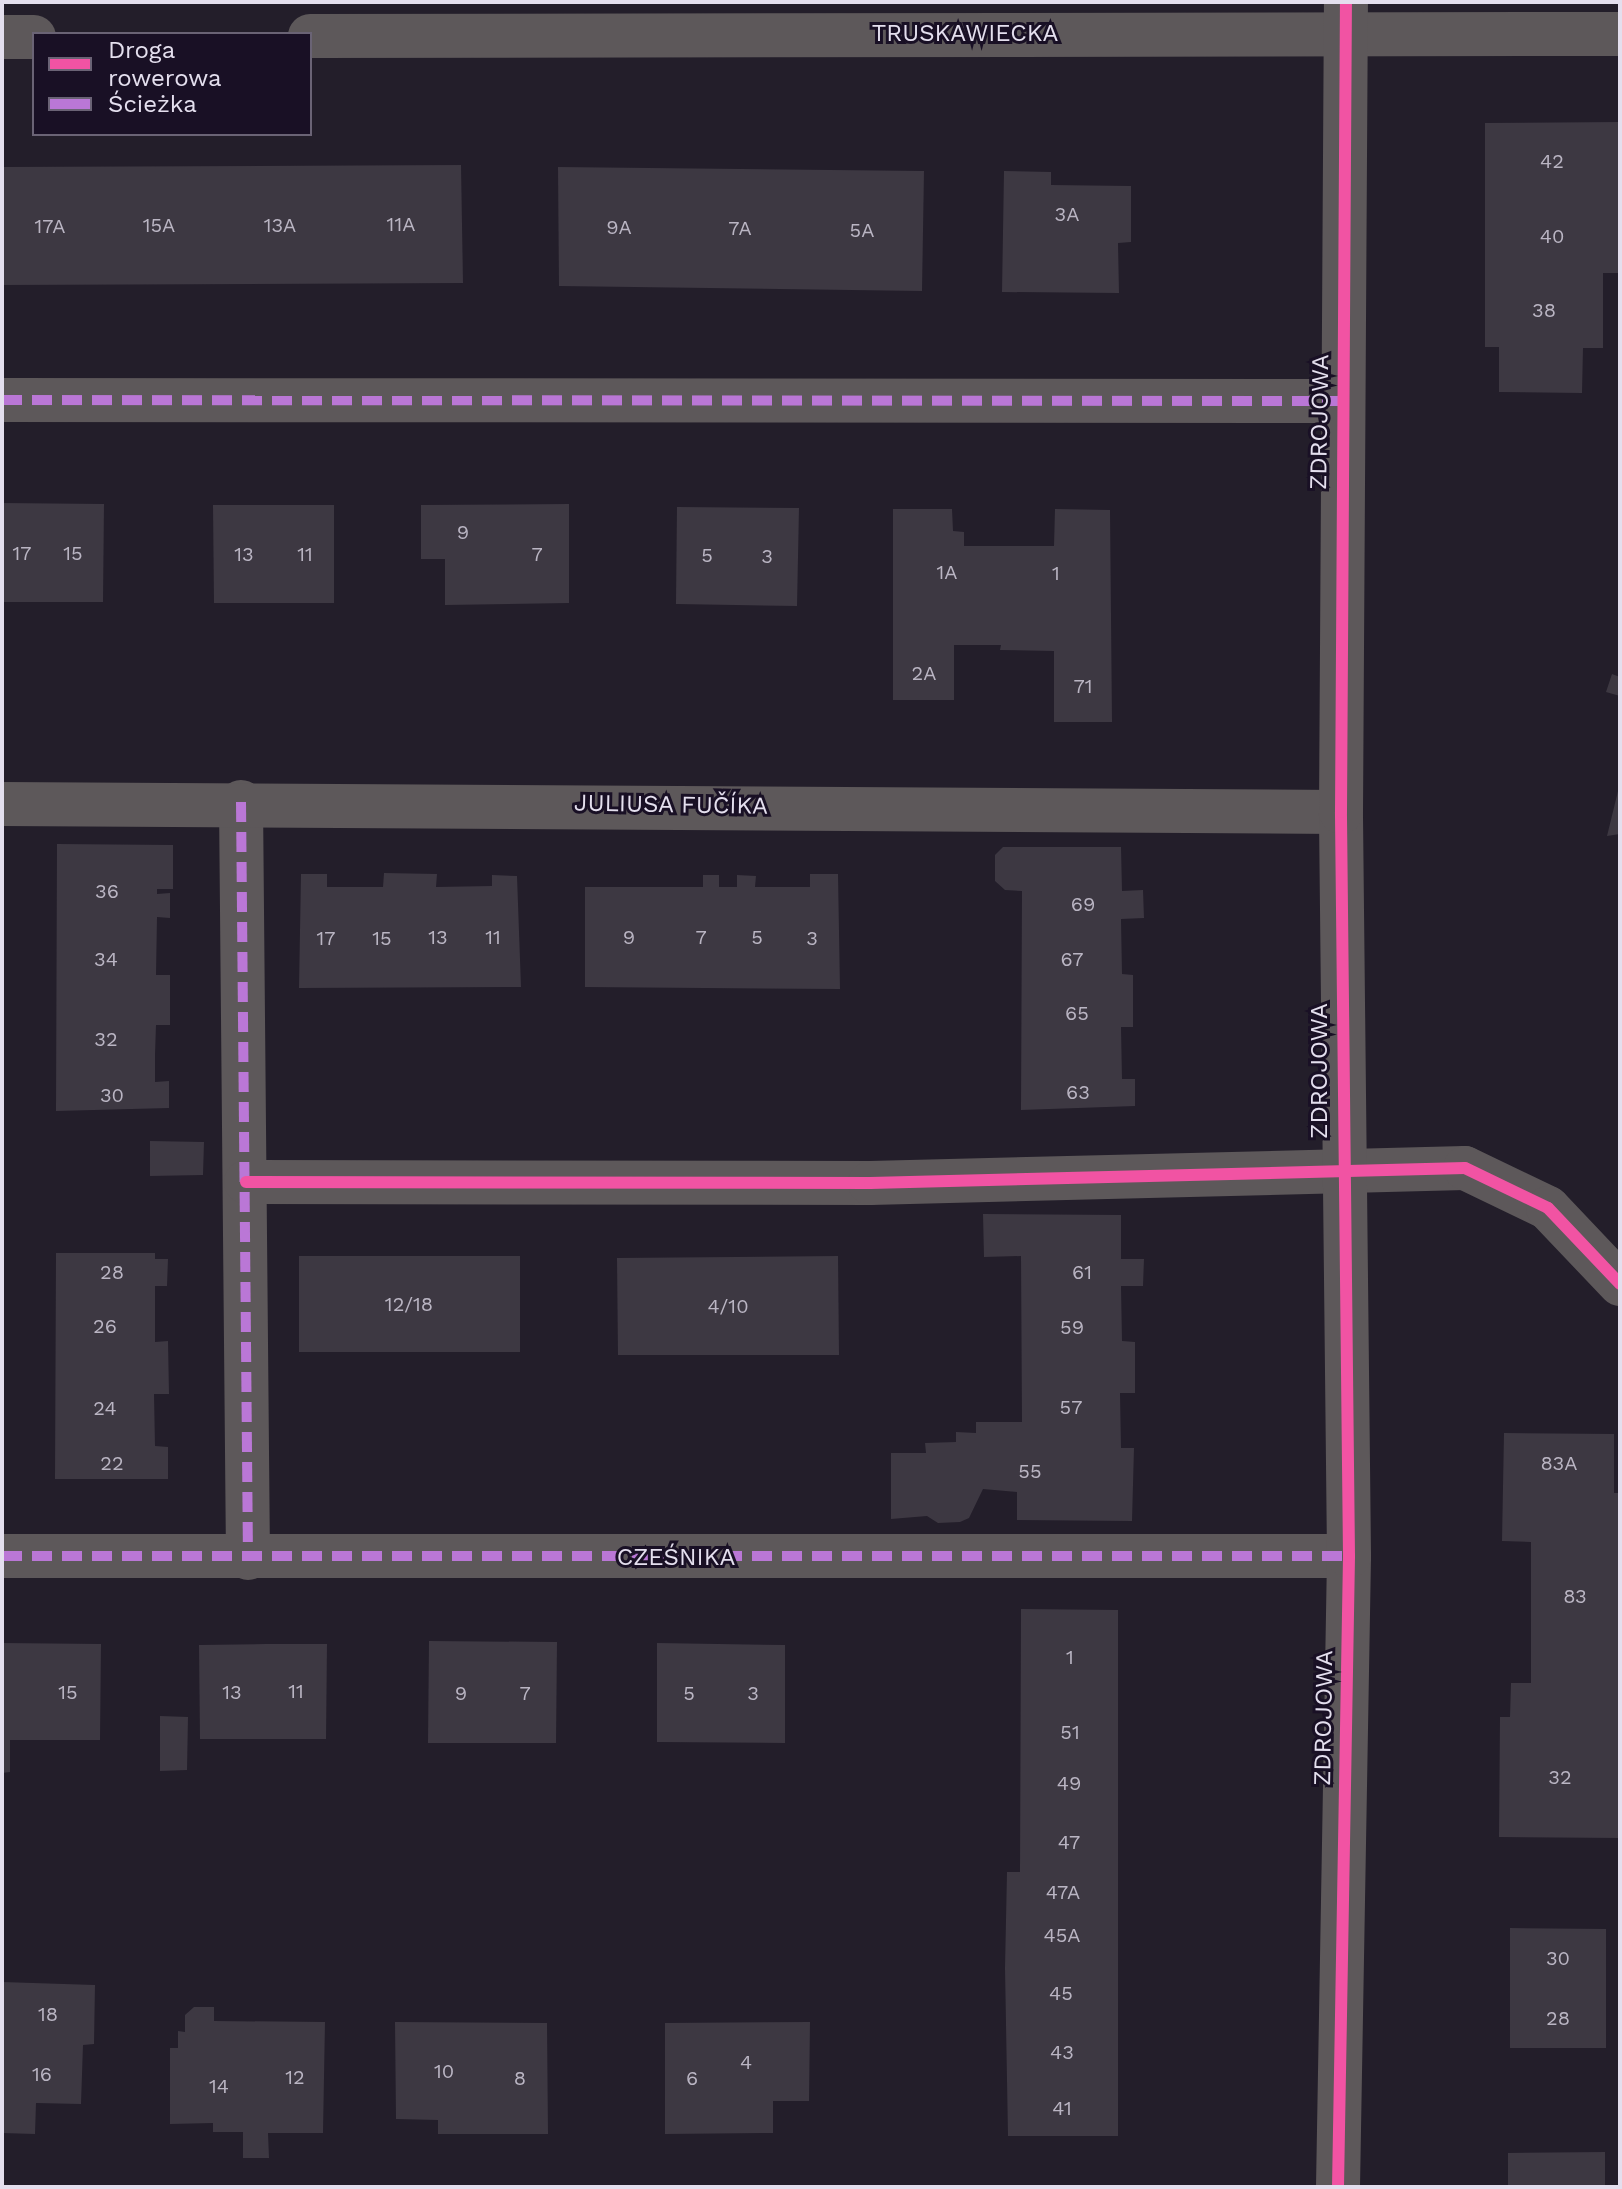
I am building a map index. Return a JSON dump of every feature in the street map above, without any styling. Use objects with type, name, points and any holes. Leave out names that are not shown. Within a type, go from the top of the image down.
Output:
[{"type":"street","name":"TRUSKAWIECKA","points":[[312,36],[1346,17],[1620,34]]},
{"type":"street","name":"ZDROJOWA","points":[[1338,2187],[1349,1556],[1341,812],[1346,17]]},
{"type":"street","points":[[2,37],[32,37]]},
{"type":"street","points":[[2,400],[1342,401]]},
{"type":"street","points":[[241,802],[248,1558]]},
{"type":"street","name":"JULIUSA FUČÍKA","points":[[2,804],[241,802],[1341,812]]},
{"type":"street","points":[[246,1182],[870,1183],[1343,1175],[1465,1168],[1504,1183],[1548,1208],[1620,1284]]},
{"type":"street","name":"CZEŚNIKA","points":[[2,1556],[1349,1556]]},
{"type":"building","points":[[1620,122],[1620,273],[1603,273],[1603,348],[1583,348],[1582,393],[1499,392],[1499,347],[1485,347],[1485,123]]},
{"type":"building","points":[[461,165],[463,283],[2,285],[2,167]]},
{"type":"building","points":[[558,167],[924,171],[922,291],[559,286]]},
{"type":"building","points":[[1004,171],[1051,172],[1051,185],[1131,186],[1131,242],[1118,243],[1119,293],[1002,292]]},
{"type":"building","points":[[2,503],[104,504],[103,602],[2,602]]},
{"type":"building","points":[[569,504],[569,603],[445,605],[445,559],[421,559],[421,505]]},
{"type":"building","points":[[213,505],[334,505],[334,603],[214,603]]},
{"type":"building","points":[[677,507],[799,508],[797,606],[676,604]]},
{"type":"building","points":[[893,509],[952,509],[953,531],[964,532],[964,546],[1054,546],[1055,509],[1110,510],[1112,722],[1054,722],[1054,651],[1000,650],[1001,645],[954,645],[954,700],[893,700]]},
{"type":"building","points":[[1612,674],[1620,677],[1620,696],[1606,692]]},
{"type":"building","points":[[1619,787],[1620,834],[1607,836]]},
{"type":"building","points":[[57,844],[173,845],[173,889],[157,889],[157,894],[170,893],[170,918],[157,917],[156,975],[170,975],[170,1025],[156,1025],[155,1055],[155,1082],[169,1081],[169,1108],[56,1111]]},
{"type":"building","points":[[1003,847],[1121,847],[1122,891],[1143,890],[1144,918],[1121,919],[1122,974],[1133,975],[1133,1027],[1121,1027],[1122,1079],[1135,1079],[1135,1106],[1021,1110],[1022,891],[1005,890],[995,881],[995,855]]},
{"type":"building","points":[[384,873],[437,874],[436,887],[492,886],[492,875],[517,876],[521,987],[299,988],[301,874],[327,874],[327,887],[383,887]]},
{"type":"building","points":[[810,874],[838,874],[840,989],[585,987],[585,887],[703,887],[703,875],[719,875],[719,887],[737,887],[737,875],[756,876],[755,887],[810,887]]},
{"type":"building","points":[[150,1141],[204,1142],[203,1175],[150,1176]]},
{"type":"building","points":[[983,1214],[1121,1215],[1121,1259],[1144,1259],[1143,1286],[1121,1286],[1122,1341],[1135,1342],[1135,1393],[1120,1393],[1121,1448],[1134,1448],[1132,1521],[1017,1520],[1017,1492],[983,1489],[969,1518],[960,1522],[938,1523],[927,1516],[891,1519],[891,1453],[926,1453],[925,1443],[956,1442],[956,1432],[976,1433],[976,1422],[1022,1422],[1021,1256],[984,1257]]},
{"type":"building","points":[[56,1253],[155,1253],[155,1259],[168,1259],[167,1286],[155,1286],[155,1342],[168,1341],[169,1394],[154,1394],[155,1446],[168,1447],[168,1479],[55,1479]]},
{"type":"building","points":[[299,1256],[520,1256],[520,1352],[299,1352]]},
{"type":"building","points":[[838,1256],[839,1355],[618,1355],[617,1258]]},
{"type":"building","points":[[1504,1433],[1614,1434],[1614,1493],[1620,1493],[1620,1838],[1499,1837],[1500,1717],[1510,1717],[1511,1683],[1531,1683],[1531,1542],[1502,1541]]},
{"type":"building","points":[[1021,1609],[1118,1610],[1118,2136],[1008,2136],[1007,1872],[1020,1872]]},
{"type":"building","points":[[429,1641],[557,1642],[556,1743],[428,1743]]},
{"type":"building","points":[[2,1643],[101,1644],[100,1740],[10,1740],[10,1772],[2,1773]]},
{"type":"building","points":[[657,1643],[785,1645],[785,1743],[657,1742]]},
{"type":"building","points":[[327,1644],[326,1739],[200,1739],[199,1645]]},
{"type":"building","points":[[160,1716],[188,1717],[187,1770],[160,1771]]},
{"type":"building","points":[[1510,1928],[1606,1929],[1606,2048],[1510,2048]]},
{"type":"building","points":[[2,1982],[95,1985],[94,2044],[83,2045],[81,2104],[36,2103],[35,2134],[2,2133]]},
{"type":"building","points":[[194,2007],[214,2007],[214,2021],[325,2022],[323,2133],[268,2133],[269,2158],[243,2158],[243,2132],[213,2132],[213,2123],[170,2124],[170,2048],[178,2048],[178,2031],[185,2032],[185,2015]]},
{"type":"building","points":[[395,2022],[547,2023],[548,2134],[438,2134],[438,2120],[396,2119]]},
{"type":"building","points":[[810,2022],[809,2101],[773,2101],[773,2133],[665,2134],[665,2023]]},
{"type":"building","points":[[1605,2152],[1605,2187],[1508,2187],[1508,2153]]},
{"type":"marked path","points":[[2,400],[1342,401]]},
{"type":"marked path","points":[[241,802],[248,1558]]},
{"type":"marked path","points":[[2,1556],[1349,1556]]},
{"type":"cycle path","points":[[1338,2187],[1349,1556],[1341,812],[1346,2]]},
{"type":"cycle path","points":[[246,1182],[870,1183],[1465,1168],[1548,1208],[1620,1284]]}]
